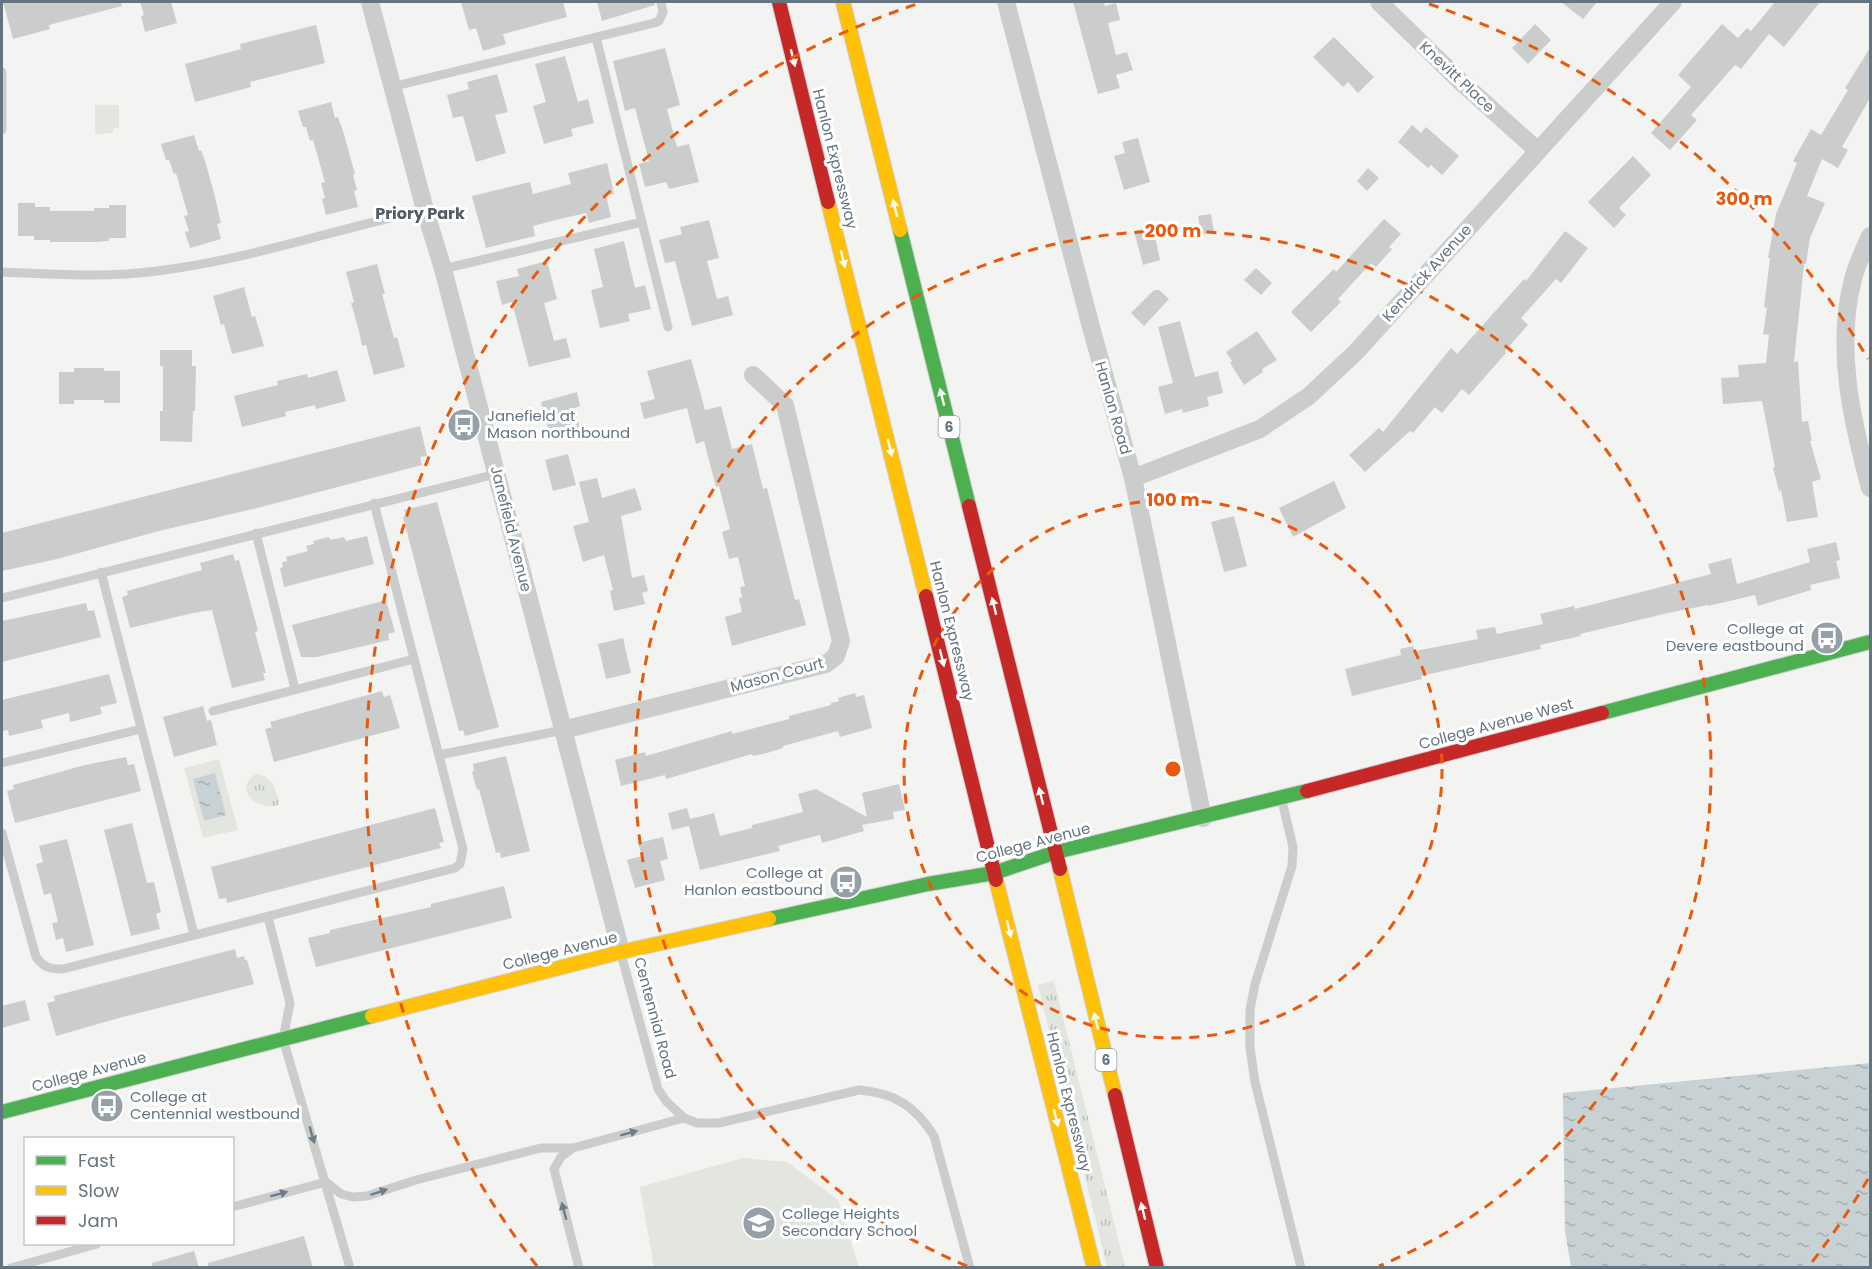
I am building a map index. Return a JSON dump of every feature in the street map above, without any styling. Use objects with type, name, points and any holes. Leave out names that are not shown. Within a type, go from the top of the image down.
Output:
[{"type":"main road","name":"Hanlon Expressway","points":[[779,2],[1094,1268]]},
{"type":"main road","name":"6","points":[[843,2],[1056,852],[1157,1268]]},
{"type":"main road","name":"College Avenue West","points":[[1129,836],[1282,798],[1870,642]]},
{"type":"main road","name":"College Avenue","points":[[2,1112],[621,952],[928,884],[994,873],[1056,852],[1129,836]]},
{"type":"street","name":"Janefield Avenue","points":[[370,2],[424,210],[444,269],[621,952]]},
{"type":"street","name":"Hanlon Road","points":[[1006,2],[1133,478],[1203,818]]},
{"type":"street","name":"Knevitt Place","points":[[1379,2],[1460,81],[1538,151]]},
{"type":"street","name":"Kendrick Avenue","points":[[1133,478],[1260,429],[1309,396],[1356,352],[1673,2]]},
{"type":"street","points":[[1869,245],[1854,277],[1847,308],[1846,342],[1847,378],[1855,432],[1870,488]]},
{"type":"street","name":"Mason Court","points":[[563,730],[826,664],[836,656],[841,641],[785,405],[753,375]]},
{"type":"lane","points":[[391,87],[659,21],[663,12],[661,2]]},
{"type":"lane","points":[[596,37],[668,327]]},
{"type":"lane","points":[[2,72],[2,130]]},
{"type":"lane","points":[[2,272],[115,275],[155,272],[234,259],[424,210]]},
{"type":"lane","points":[[444,269],[642,222]]},
{"type":"lane","points":[[2,598],[496,474]]},
{"type":"lane","points":[[2,833],[36,957],[48,968],[63,969],[455,868],[460,864],[463,849],[374,503]]},
{"type":"lane","points":[[256,533],[296,689]]},
{"type":"lane","points":[[101,572],[194,934]]},
{"type":"lane","points":[[213,711],[414,659]]},
{"type":"lane","points":[[2,763],[141,729]]},
{"type":"lane","points":[[439,755],[563,730]]},
{"type":"lane","points":[[1282,798],[1293,848],[1292,866],[1255,984],[1250,1010],[1250,1048],[1255,1082],[1301,1268]]},
{"type":"lane","points":[[268,916],[290,1003],[283,1039],[350,1268]]},
{"type":"lane","name":"Centennial Road","points":[[621,952],[658,1089],[666,1101],[684,1118]]},
{"type":"lane","points":[[326,1182],[341,1194],[353,1197],[367,1196],[416,1180],[541,1148],[573,1148],[684,1118],[697,1122],[720,1123],[859,1090],[876,1091],[909,1106],[922,1118],[934,1136],[970,1268]]},
{"type":"lane","points":[[573,1148],[561,1157],[554,1169],[579,1268]]},
{"type":"lane","points":[[234,1206],[326,1182]]},
{"type":"lane","points":[[10,1268],[93,1245]]},
{"type":"green space","points":[[95,105],[119,105],[119,128],[113,128],[113,133],[95,134]]},
{"type":"green space","points":[[219,759],[238,830],[203,838],[184,768]]},
{"type":"green space","points":[[256,774],[270,780],[275,788],[279,804],[276,806],[261,805],[250,797],[246,785]]},
{"type":"green space","points":[[1054,981],[1125,1267],[1107,1267],[1038,985]]},
{"type":"green space","points":[[743,1158],[787,1162],[838,1200],[859,1267],[654,1267],[640,1187]]},
{"type":"water","points":[[215,773],[226,815],[204,821],[193,779]]},
{"type":"water","points":[[1870,1063],[1870,1267],[1571,1267],[1565,1231],[1563,1093]]},
{"type":"building","points":[[3,2],[121,2],[122,6],[49,25],[50,29],[13,39]]},
{"type":"building","points":[[140,2],[171,2],[177,23],[145,32],[141,16],[144,15]]},
{"type":"building","points":[[461,2],[563,2],[567,17],[503,34],[506,44],[483,51],[476,28],[469,30]]},
{"type":"building","points":[[597,2],[654,2],[655,5],[602,21]]},
{"type":"building","points":[[1073,2],[1104,2],[1105,6],[1116,3],[1120,20],[1108,23],[1116,55],[1127,52],[1133,70],[1116,75],[1120,88],[1098,94]]},
{"type":"building","points":[[1561,2],[1597,2],[1583,19]]},
{"type":"building","points":[[1775,2],[1820,2],[1784,47],[1769,34],[1741,69],[1735,65],[1691,115],[1697,120],[1670,150],[1651,133],[1691,87],[1678,75],[1722,24],[1738,38],[1747,28],[1751,31]]},
{"type":"building","points":[[1535,24],[1551,40],[1528,64],[1512,48]]},
{"type":"building","points":[[316,25],[325,63],[250,82],[251,87],[195,102],[185,64],[241,49],[240,44]]},
{"type":"building","points":[[1334,37],[1374,77],[1358,93],[1348,82],[1343,87],[1313,57]]},
{"type":"building","points":[[665,48],[680,105],[667,109],[677,147],[689,144],[699,182],[669,189],[666,182],[645,187],[639,164],[649,161],[635,108],[625,111],[613,61]]},
{"type":"building","points":[[1870,48],[1870,98],[1842,147],[1848,150],[1838,168],[1822,159],[1807,196],[1825,203],[1810,238],[1806,264],[1804,264],[1794,362],[1798,361],[1802,422],[1808,421],[1812,441],[1810,441],[1821,479],[1812,482],[1818,517],[1787,522],[1781,490],[1779,491],[1773,468],[1775,467],[1762,401],[1723,404],[1721,378],[1739,377],[1738,365],[1766,363],[1769,335],[1763,334],[1767,308],[1764,307],[1770,258],[1768,258],[1776,214],[1797,163],[1793,161],[1811,129],[1821,135],[1848,90],[1845,88]]},
{"type":"building","points":[[565,56],[578,102],[588,99],[594,123],[571,129],[573,136],[544,144],[533,106],[546,102],[535,64]]},
{"type":"building","points":[[497,74],[508,112],[495,115],[506,153],[476,162],[463,116],[453,118],[447,95],[469,89],[467,82]]},
{"type":"building","points":[[331,102],[335,118],[338,117],[343,131],[355,174],[353,175],[357,190],[354,191],[358,207],[326,215],[321,183],[325,182],[313,140],[310,141],[298,111]]},
{"type":"building","points":[[1412,125],[1421,133],[1426,127],[1459,156],[1442,175],[1431,165],[1428,168],[1398,142]]},
{"type":"building","points":[[194,135],[206,164],[214,193],[221,223],[217,224],[221,239],[190,248],[185,232],[189,231],[184,216],[188,215],[176,173],[174,174],[169,160],[166,160],[161,144]]},
{"type":"building","points":[[1138,138],[1150,182],[1124,190],[1114,156],[1125,153],[1122,142]]},
{"type":"building","points":[[1633,156],[1651,175],[1619,208],[1626,215],[1614,228],[1588,202]]},
{"type":"building","points":[[607,163],[614,194],[606,195],[611,217],[589,223],[586,213],[560,219],[533,226],[535,236],[486,248],[472,196],[530,182],[533,194],[571,184],[568,173]]},
{"type":"building","points":[[1368,168],[1379,178],[1367,191],[1357,181]]},
{"type":"building","points":[[18,203],[35,203],[35,207],[50,207],[50,211],[94,211],[94,208],[109,208],[109,205],[126,205],[126,238],[109,238],[109,241],[95,242],[50,242],[50,240],[34,240],[34,236],[18,236]]},
{"type":"building","points":[[1211,214],[1214,232],[1201,235],[1198,216]]},
{"type":"building","points":[[1384,219],[1401,234],[1389,247],[1392,249],[1376,267],[1371,263],[1338,299],[1341,302],[1311,332],[1291,312],[1334,269],[1336,272]]},
{"type":"building","points":[[709,220],[719,258],[707,261],[717,299],[728,296],[733,315],[692,326],[675,261],[665,263],[659,240],[682,234],[680,227]]},
{"type":"building","points":[[1153,227],[1160,260],[1143,265],[1134,231]]},
{"type":"building","points":[[1565,231],[1588,248],[1561,283],[1556,279],[1521,318],[1528,325],[1505,351],[1506,353],[1469,395],[1462,389],[1442,413],[1435,407],[1413,433],[1410,431],[1365,472],[1349,455],[1379,428],[1383,432],[1451,348],[1457,354],[1524,279],[1526,281]]},
{"type":"building","points":[[624,241],[635,288],[645,285],[651,309],[628,314],[630,321],[600,328],[591,290],[603,287],[594,249]]},
{"type":"building","points":[[547,261],[557,299],[544,303],[554,341],[566,338],[571,357],[529,367],[512,302],[502,305],[496,281],[519,276],[517,269]]},
{"type":"building","points":[[377,264],[385,294],[382,294],[405,367],[374,375],[366,345],[362,346],[346,272]]},
{"type":"building","points":[[1256,268],[1272,283],[1261,295],[1244,280]]},
{"type":"building","points":[[244,287],[252,317],[255,316],[264,346],[232,354],[213,296]]},
{"type":"building","points":[[1154,290],[1159,290],[1169,299],[1144,326],[1131,313]]},
{"type":"building","points":[[1180,321],[1195,377],[1218,371],[1223,393],[1207,397],[1209,406],[1183,413],[1182,409],[1165,414],[1158,387],[1173,383],[1158,327]]},
{"type":"building","points":[[1257,331],[1277,360],[1262,369],[1263,372],[1244,385],[1226,352]]},
{"type":"building","points":[[160,350],[192,350],[192,366],[196,366],[192,442],[160,441],[163,366],[160,366]]},
{"type":"building","points":[[691,359],[705,410],[721,406],[732,449],[752,444],[763,489],[767,488],[795,600],[799,599],[806,625],[732,646],[725,617],[742,612],[739,598],[742,597],[740,587],[745,586],[738,557],[729,559],[722,532],[730,529],[704,441],[696,444],[687,408],[644,419],[640,403],[655,399],[647,371]]},
{"type":"building","points":[[74,368],[104,368],[104,371],[120,371],[120,403],[104,403],[104,400],[74,400],[74,404],[59,404],[59,372],[74,372]]},
{"type":"building","points":[[337,370],[346,401],[316,409],[315,405],[285,412],[286,416],[242,427],[234,396],[278,385],[277,381],[307,374],[308,378]]},
{"type":"building","points":[[577,392],[580,406],[575,408],[581,432],[551,440],[541,402]]},
{"type":"building","points":[[420,426],[427,456],[420,457],[422,465],[57,559],[2,571],[2,533]]},
{"type":"building","points":[[568,454],[576,485],[553,491],[545,460]]},
{"type":"building","points":[[597,478],[602,498],[635,488],[642,510],[621,516],[632,578],[644,575],[648,591],[642,593],[645,604],[614,611],[610,591],[613,590],[604,555],[583,562],[573,526],[589,522],[579,482]]},
{"type":"building","points":[[1334,481],[1346,508],[1293,537],[1279,508]]},
{"type":"building","points":[[437,502],[499,727],[465,736],[463,730],[459,731],[403,517],[406,516],[404,510]]},
{"type":"building","points":[[1234,516],[1247,566],[1224,572],[1211,522]]},
{"type":"building","points":[[367,536],[374,564],[284,587],[280,568],[283,567],[282,562],[287,561],[286,557],[308,551],[306,546],[314,544],[313,541],[329,537],[330,540],[344,537],[346,541]]},
{"type":"building","points":[[1836,542],[1840,560],[1836,561],[1840,578],[1810,585],[1811,590],[1758,606],[1755,595],[1668,613],[1540,645],[1541,649],[1421,676],[1422,679],[1352,696],[1345,669],[1401,655],[1400,649],[1413,646],[1415,651],[1478,639],[1476,630],[1495,627],[1497,634],[1543,624],[1540,614],[1574,606],[1575,609],[1711,574],[1708,564],[1731,558],[1737,584],[1810,562],[1807,549]]},
{"type":"building","points":[[233,554],[235,561],[239,560],[258,631],[255,632],[266,673],[263,673],[265,680],[232,688],[212,610],[130,628],[122,597],[128,595],[127,591],[202,570],[200,563]]},
{"type":"building","points":[[386,600],[395,632],[388,634],[389,640],[317,657],[301,657],[292,625]]},
{"type":"building","points":[[86,603],[88,611],[94,610],[101,637],[2,662],[2,621]]},
{"type":"building","points":[[623,638],[631,673],[606,679],[598,644]]},
{"type":"building","points":[[109,674],[117,703],[100,707],[102,714],[70,722],[69,713],[41,720],[43,728],[9,736],[8,730],[2,731],[2,700]]},
{"type":"building","points":[[382,691],[384,697],[390,695],[400,728],[274,762],[265,729],[272,727],[270,722]]},
{"type":"building","points":[[855,693],[856,697],[864,695],[872,728],[840,737],[838,731],[783,746],[783,748],[767,753],[753,756],[752,754],[666,779],[665,775],[621,786],[615,760],[645,752],[646,756],[732,731],[732,734],[789,719],[789,716],[831,705],[839,701],[838,698]]},
{"type":"building","points":[[203,706],[207,721],[211,720],[217,745],[174,757],[163,717]]},
{"type":"building","points":[[506,756],[530,851],[501,858],[500,852],[496,853],[479,789],[477,790],[472,772],[474,771],[473,764]]},
{"type":"building","points":[[126,757],[128,765],[134,764],[141,791],[15,823],[7,791],[14,789],[13,785],[85,765]]},
{"type":"building","points":[[899,784],[905,810],[893,812],[894,819],[862,825],[864,831],[822,843],[820,835],[778,846],[780,851],[700,870],[689,826],[672,830],[668,813],[687,808],[690,819],[714,813],[720,836],[803,812],[798,794],[816,789],[867,817],[862,793]]},
{"type":"building","points":[[435,808],[444,842],[439,843],[441,848],[227,903],[226,898],[219,899],[211,867]]},
{"type":"building","points":[[132,823],[147,883],[154,882],[161,912],[156,914],[160,929],[131,936],[104,830]]},
{"type":"building","points":[[663,837],[668,859],[660,861],[665,880],[635,888],[627,860],[642,856],[638,843]]},
{"type":"building","points":[[67,839],[94,945],[66,952],[63,938],[56,940],[52,923],[58,922],[51,893],[44,895],[36,864],[43,862],[39,846]]},
{"type":"building","points":[[504,886],[512,918],[316,967],[308,938],[330,933],[330,930],[431,907],[431,904]]},
{"type":"building","points":[[235,949],[237,958],[244,956],[247,960],[254,984],[56,1036],[47,1003],[55,1001],[54,996]]},
{"type":"building","points":[[25,1000],[30,1020],[2,1028],[2,1006]]},
{"type":"building","points":[[304,1236],[313,1268],[208,1268],[208,1263]]},
{"type":"building","points":[[194,1251],[199,1268],[152,1268],[152,1263]]},
{"type":"traffic: fast","points":[[900,230],[969,506]]},
{"type":"traffic: fast","points":[[1602,713],[1870,642]]},
{"type":"traffic: fast","points":[[769,919],[928,884],[994,873],[1056,852],[1307,791]]},
{"type":"traffic: fast","points":[[2,1112],[372,1016]]},
{"type":"traffic: slow","points":[[843,2],[900,230]]},
{"type":"traffic: slow","points":[[828,202],[926,596]]},
{"type":"traffic: slow","points":[[1060,869],[1115,1095]]},
{"type":"traffic: slow","points":[[996,880],[1094,1268]]},
{"type":"traffic: slow","points":[[372,1016],[621,952],[769,919]]},
{"type":"traffic: jam","points":[[779,2],[828,202]]},
{"type":"traffic: jam","points":[[969,506],[1060,869]]},
{"type":"traffic: jam","points":[[926,596],[996,880]]},
{"type":"traffic: jam","points":[[1307,791],[1602,713]]},
{"type":"traffic: jam","points":[[1115,1095],[1157,1268]]},
{"type":"place","name":"Janefield at Mason northbound","points":[[464,425]]},
{"type":"place","name":"College at Devere eastbound","points":[[1827,638]]},
{"type":"place","name":"College at Hanlon eastbound","points":[[846,882]]},
{"type":"place","name":"College at Centennial westbound","points":[[107,1106]]},
{"type":"place","name":"College Heights Secondary School","points":[[759,1223]]},
{"type":"district","name":"Priory Park","points":[[420,213]]}]
